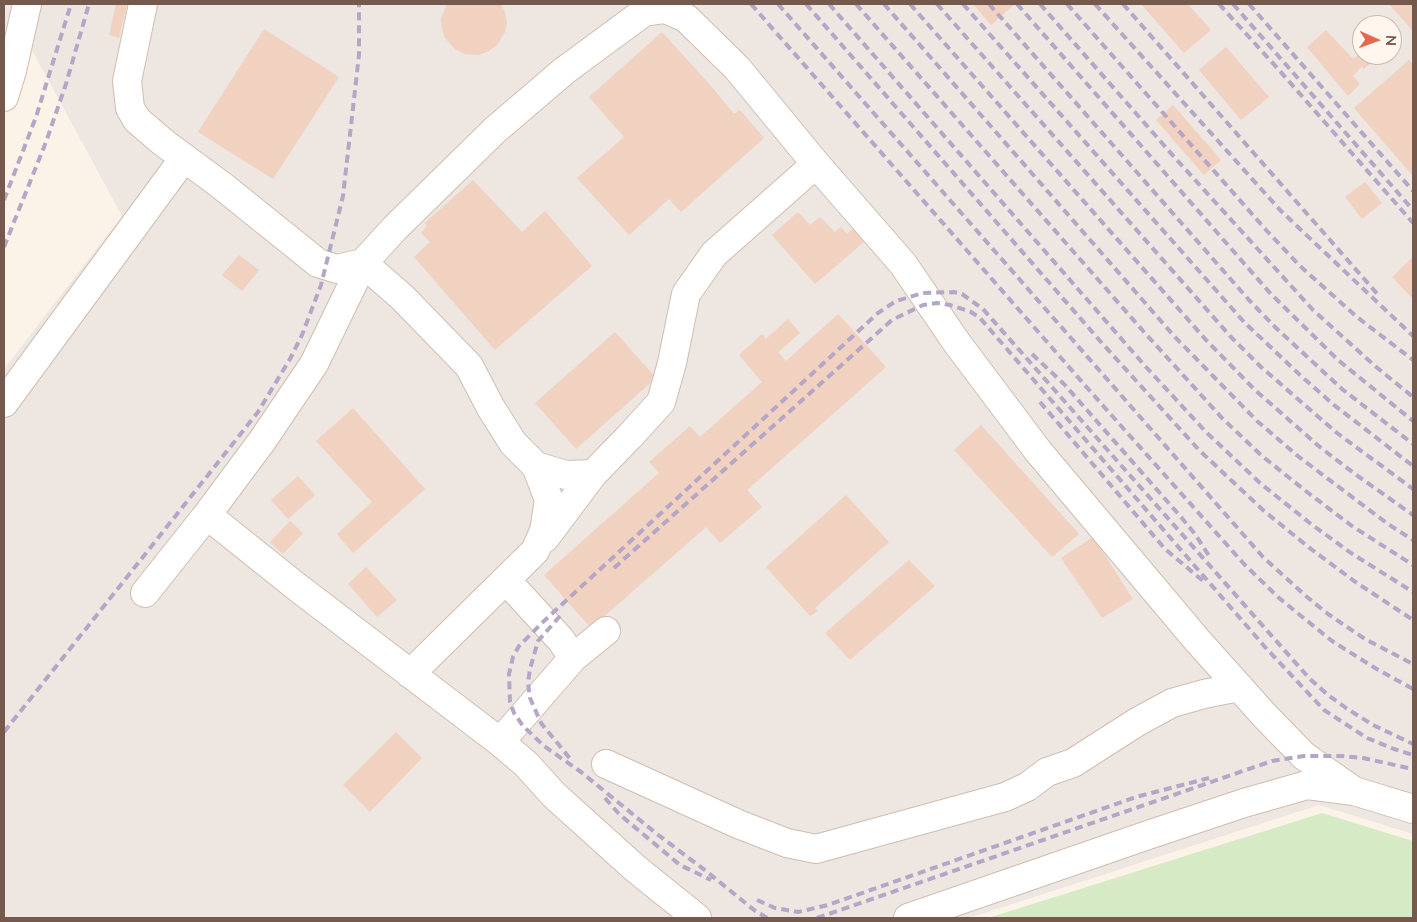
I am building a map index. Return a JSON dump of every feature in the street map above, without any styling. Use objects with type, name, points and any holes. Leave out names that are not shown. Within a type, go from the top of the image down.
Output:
[{"type":"lane","points":[[4,97],[12,71],[27,4]]},
{"type":"lane","points":[[143,4],[128,82],[130,108],[142,125],[221,184],[318,262],[337,269],[363,263]]},
{"type":"lane","points":[[144,593],[208,515],[262,441],[314,364],[363,263],[401,221],[494,130],[564,71],[644,12],[665,9],[686,18],[737,68],[816,164],[903,264],[957,343],[1038,451],[1197,640],[1304,756],[1354,791]]},
{"type":"lane","points":[[4,403],[184,158]]},
{"type":"lane","points":[[410,674],[535,551],[593,474],[661,402],[672,363],[686,294],[714,254],[816,164]]},
{"type":"lane","points":[[363,263],[403,298],[470,366],[491,408],[513,443],[536,466],[549,500],[544,532],[535,551]]},
{"type":"lane","points":[[536,466],[566,475],[593,474]]},
{"type":"lane","points":[[208,515],[410,674],[500,742],[526,764],[554,794],[636,869],[697,918]]},
{"type":"lane","points":[[506,580],[561,640],[573,658]]},
{"type":"lane","points":[[500,742],[573,658],[606,631]]},
{"type":"lane","points":[[606,764],[738,824],[787,843],[816,849],[1005,797],[1027,787],[1047,772],[1073,763],[1137,722],[1172,703],[1239,687]]},
{"type":"lane","points":[[908,918],[1244,803],[1307,785],[1354,791],[1413,809]]},
{"type":"shaded area","points":[[4,4],[1413,4],[1413,834],[1319,805],[969,918],[4,918],[4,369],[122,216],[33,52],[4,44]]},
{"type":"green space","points":[[1322,813],[1413,841],[1413,918],[988,918]]},
{"type":"building","points":[[116,4],[127,4],[119,38],[109,35]]},
{"type":"building","points":[[447,4],[501,4],[507,22],[505,32],[497,45],[479,55],[464,54],[455,49],[445,38],[442,29],[441,18]]},
{"type":"building","points":[[973,4],[1015,4],[991,25]]},
{"type":"building","points":[[1141,4],[1188,4],[1211,30],[1184,53]]},
{"type":"building","points":[[1389,4],[1413,4],[1413,31],[1402,19],[1402,15],[1399,15]]},
{"type":"building","points":[[264,29],[339,77],[273,179],[198,132]]},
{"type":"building","points":[[1326,30],[1352,58],[1352,65],[1368,65],[1364,69],[1362,66],[1353,76],[1360,84],[1348,96],[1307,47]]},
{"type":"building","points":[[662,32],[734,114],[740,110],[764,138],[681,212],[669,199],[629,235],[577,178],[624,137],[589,97]]},
{"type":"building","points":[[1226,47],[1269,97],[1241,120],[1199,70]]},
{"type":"building","points":[[1409,60],[1413,65],[1413,176],[1354,108]]},
{"type":"building","points":[[1173,105],[1221,160],[1204,175],[1156,120]]},
{"type":"building","points":[[473,180],[522,232],[545,211],[592,266],[495,350],[414,257],[430,242],[421,233],[427,226],[425,223]]},
{"type":"building","points":[[1365,182],[1382,203],[1362,219],[1345,197]]},
{"type":"building","points":[[798,212],[810,225],[820,217],[835,232],[841,227],[847,234],[853,229],[864,242],[815,284],[772,235]]},
{"type":"building","points":[[239,255],[259,270],[242,291],[222,275]]},
{"type":"building","points":[[1413,257],[1413,299],[1392,277]]},
{"type":"building","points":[[838,314],[886,367],[747,490],[762,507],[720,543],[706,527],[591,628],[544,575],[659,473],[649,462],[690,426],[700,437],[762,382],[739,355],[762,334],[766,339],[788,319],[800,333],[778,352],[786,361]]},
{"type":"building","points":[[615,332],[656,378],[576,449],[535,403]]},
{"type":"building","points":[[353,408],[425,489],[353,553],[337,534],[372,502],[316,441]]},
{"type":"building","points":[[981,425],[1079,534],[1052,557],[954,450]]},
{"type":"building","points":[[298,476],[315,495],[288,519],[271,500]]},
{"type":"building","points":[[846,495],[889,542],[815,608],[818,611],[810,616],[766,567]]},
{"type":"building","points":[[290,521],[303,533],[283,554],[270,542]]},
{"type":"building","points":[[1093,537],[1133,599],[1102,618],[1061,558]]},
{"type":"building","points":[[909,560],[935,586],[850,660],[825,633]]},
{"type":"building","points":[[366,567],[397,600],[377,617],[348,584]]},
{"type":"building","points":[[396,732],[422,758],[370,812],[343,785]]},
{"type":"railway","points":[[4,200],[36,117],[71,4]]},
{"type":"railway","points":[[4,247],[46,142],[66,84],[89,4]]},
{"type":"railway","points":[[4,732],[258,412],[302,335],[321,285],[343,196],[359,55],[359,4]]},
{"type":"railway","points":[[751,4],[1244,564],[1279,598],[1332,641],[1413,689]]},
{"type":"railway","points":[[778,4],[1263,557],[1328,614],[1365,639],[1413,664]]},
{"type":"railway","points":[[806,4],[1101,342],[1199,450],[1264,511],[1311,549],[1354,581],[1413,620]]},
{"type":"railway","points":[[829,4],[1146,367],[1206,432],[1260,483],[1311,524],[1351,553],[1413,592]]},
{"type":"railway","points":[[856,4],[1222,418],[1262,456],[1307,492],[1352,526],[1413,565]]},
{"type":"railway","points":[[884,4],[1174,336],[1257,421],[1299,457],[1388,524],[1413,540]]},
{"type":"railway","points":[[910,4],[1206,340],[1255,390],[1321,448],[1413,515]]},
{"type":"railway","points":[[937,4],[1231,337],[1261,367],[1337,433],[1413,489]]},
{"type":"railway","points":[[963,4],[1244,322],[1334,405],[1413,466]]},
{"type":"railway","points":[[989,4],[1249,300],[1275,327],[1342,389],[1413,444]]},
{"type":"railway","points":[[1017,4],[1270,293],[1338,360],[1413,421]]},
{"type":"railway","points":[[1040,4],[1176,159],[1313,310],[1375,366],[1413,397]]},
{"type":"railway","points":[[1067,4],[1300,266],[1357,317],[1413,360]]},
{"type":"railway","points":[[1095,4],[1280,210],[1413,336]]},
{"type":"railway","points":[[1123,4],[1380,297]]},
{"type":"railway","points":[[1219,4],[1413,223]]},
{"type":"railway","points":[[1233,4],[1413,210]]},
{"type":"railway","points":[[1249,4],[1413,191]]},
{"type":"railway","points":[[767,918],[754,910],[657,834],[581,772],[544,746],[523,726],[514,713],[510,702],[509,674],[513,657],[519,646],[544,621],[878,313],[896,301],[923,293],[954,292],[962,294],[983,309],[1309,678],[1346,708],[1373,725],[1413,744]]},
{"type":"railway","points":[[614,568],[892,320],[923,305],[937,303],[950,305],[971,312],[980,318],[1265,647],[1324,710],[1367,738],[1413,755]]},
{"type":"railway","points":[[1032,354],[1064,384],[1181,517],[1195,534],[1211,559]]},
{"type":"railway","points":[[1040,402],[1165,549],[1203,581]]},
{"type":"railway","points":[[560,616],[538,641],[528,683],[530,698],[541,723],[572,761]]},
{"type":"railway","points":[[817,918],[1272,761],[1304,756],[1341,756],[1363,758],[1413,769]]},
{"type":"railway","points":[[757,900],[775,908],[798,912],[828,905],[1136,797],[1209,778]]},
{"type":"railway","points":[[605,798],[619,814],[680,865],[711,880]]}]
